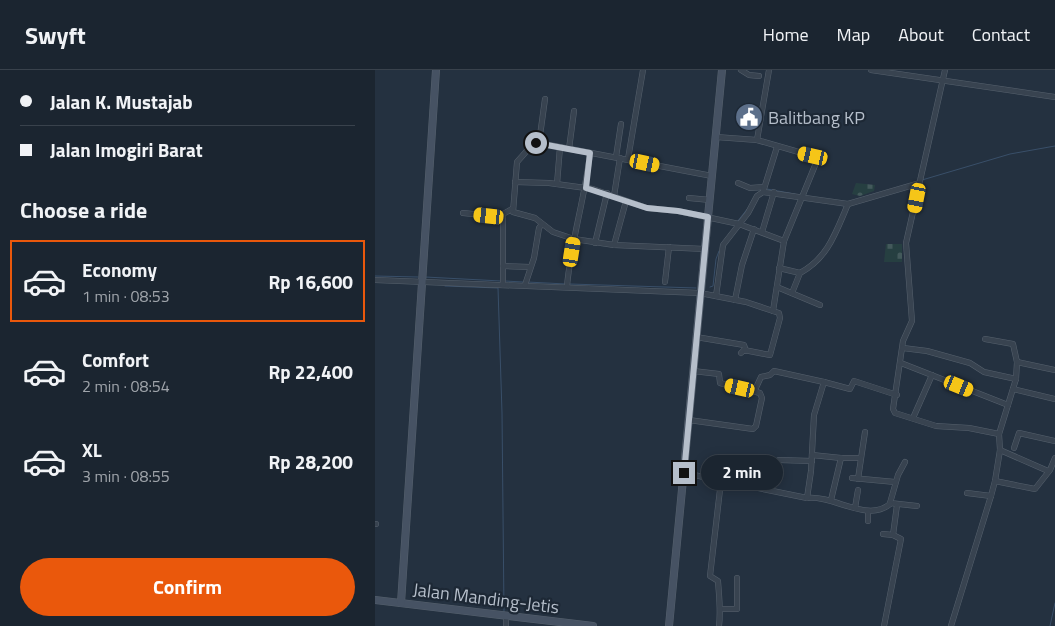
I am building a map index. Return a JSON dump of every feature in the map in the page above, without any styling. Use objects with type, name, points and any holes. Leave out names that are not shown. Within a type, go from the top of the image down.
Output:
[{"type":"main road","points":[[401,604],[435,70]]},
{"type":"main road","points":[[669,626],[722,70]]},
{"type":"main road","name":"Jalan Manding-Jetis","points":[[375,600],[593,626]]},
{"type":"street","points":[[628,159],[643,70]]},
{"type":"street","points":[[741,70],[749,75],[759,76]]},
{"type":"street","points":[[757,140],[769,70]]},
{"type":"street","points":[[871,70],[916,73],[944,80],[1055,97]]},
{"type":"street","points":[[945,70],[906,243],[912,308],[911,320],[903,348],[894,412],[936,426],[969,428],[999,434]]},
{"type":"street","points":[[539,143],[545,99]]},
{"type":"street","points":[[569,149],[574,111]]},
{"type":"street","points":[[614,196],[621,124]]},
{"type":"street","points":[[716,137],[757,140],[813,156],[817,160],[784,241],[773,311]]},
{"type":"street","points":[[512,209],[516,164],[519,158],[532,146],[539,143],[712,176]]},
{"type":"street","points":[[716,296],[722,249],[737,223],[748,213],[757,196],[764,189],[777,146]]},
{"type":"street","points":[[557,184],[560,147]]},
{"type":"street","points":[[568,283],[574,239],[586,188],[590,153]]},
{"type":"street","points":[[737,184],[750,188],[848,204],[920,181]]},
{"type":"street","points":[[515,182],[557,184],[586,188],[607,193],[647,208],[678,211],[737,223],[784,241]]},
{"type":"street","points":[[762,232],[773,192]]},
{"type":"street","points":[[595,243],[607,193]]},
{"type":"street","points":[[689,198],[710,200]]},
{"type":"street","points":[[614,245],[627,201]]},
{"type":"street","points":[[792,293],[800,273],[813,266],[829,246],[848,204]]},
{"type":"street","points":[[503,281],[503,217],[505,211],[512,209]]},
{"type":"street","points":[[512,209],[514,212],[537,218],[542,224],[558,234],[574,239],[614,245],[705,249]]},
{"type":"street","points":[[463,213],[503,217]]},
{"type":"street","points":[[525,283],[531,267],[539,228],[542,224]]},
{"type":"street","points":[[735,300],[742,265],[754,229]]},
{"type":"street","points":[[665,282],[669,247]]},
{"type":"street","points":[[503,266],[531,267]]},
{"type":"street","points":[[779,268],[800,273]]},
{"type":"street","points":[[375,280],[422,278],[568,283],[700,293],[735,300],[779,313],[780,318],[770,354],[744,352],[744,345],[696,337]]},
{"type":"street","points":[[777,288],[820,305]]},
{"type":"street","points":[[951,626],[995,481],[1000,450],[999,434],[1015,379],[1017,362],[1013,344],[985,339]]},
{"type":"street","points":[[903,348],[927,351],[970,363],[984,372],[1015,379]]},
{"type":"street","points":[[1017,362],[1055,370]]},
{"type":"street","points":[[901,363],[1008,405]]},
{"type":"street","points":[[689,420],[755,428],[763,396],[755,392],[720,384],[719,374],[693,370]]},
{"type":"street","points":[[755,392],[761,377],[770,375],[774,371],[850,389],[854,381],[897,395]]},
{"type":"street","points":[[913,418],[932,374]]},
{"type":"street","points":[[807,498],[812,461],[814,416],[824,382]]},
{"type":"street","points":[[1013,389],[1055,400]]},
{"type":"street","points":[[855,508],[860,490],[858,479],[859,458],[865,432]]},
{"type":"street","points":[[1014,448],[1019,432],[1055,441]]},
{"type":"street","points":[[1000,450],[1049,471]]},
{"type":"street","points":[[812,455],[859,458]]},
{"type":"street","points":[[831,500],[841,458]]},
{"type":"street","points":[[995,481],[1035,489],[1049,471],[1055,458]]},
{"type":"street","points":[[779,460],[812,461]]},
{"type":"street","points":[[890,504],[895,482],[905,462]]},
{"type":"street","points":[[684,473],[807,498],[817,497],[868,512],[890,504],[917,506]]},
{"type":"street","points":[[858,479],[895,482]]},
{"type":"street","points":[[719,626],[721,610],[718,603],[718,580],[710,576],[721,481]]},
{"type":"street","points":[[967,494],[991,496]]},
{"type":"street","points":[[893,536],[897,505]]},
{"type":"street","points":[[868,512],[868,521]]},
{"type":"street","points":[[883,534],[901,540],[884,626]]},
{"type":"street","points":[[721,610],[737,609],[737,578]]},
{"type":"street","points":[[505,615],[506,626]]},
{"type":"green space","points":[[856,183],[875,185],[874,191],[860,196],[852,194]]},
{"type":"green space","points":[[886,244],[902,244],[902,262],[884,262]]},
{"type":"waterway","points":[[922,180],[1010,154],[1055,146]]},
{"type":"waterway","points":[[767,189],[795,194]]},
{"type":"waterway","points":[[737,222],[748,208]]},
{"type":"waterway","points":[[710,287],[713,286],[716,259],[719,251]]},
{"type":"waterway","points":[[375,276],[418,277]]},
{"type":"waterway","points":[[425,277],[501,281]]},
{"type":"waterway","points":[[505,281],[523,282]]},
{"type":"waterway","points":[[527,282],[566,284]]},
{"type":"waterway","points":[[570,284],[696,288]]},
{"type":"waterway","points":[[445,286],[498,288],[502,413],[504,612]]},
{"type":"waterway","points":[[1050,626],[1055,603]]},
{"type":"place","name":"Balitbang KP","points":[[749,117]]},
{"type":"route","points":[[536,143],[590,153],[586,188],[607,193],[619,199],[655,210],[678,211],[708,217],[684,473]]}]
